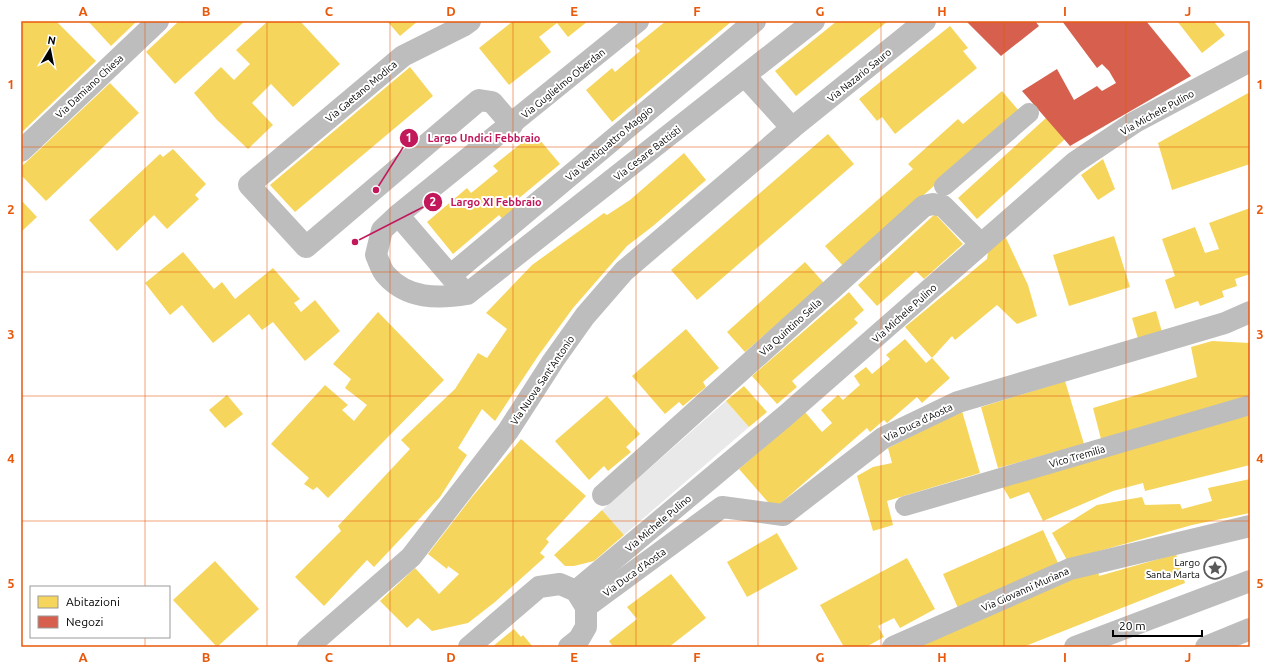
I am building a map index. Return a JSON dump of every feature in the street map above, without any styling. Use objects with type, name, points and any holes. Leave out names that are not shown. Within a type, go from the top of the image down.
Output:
[{"type":"street","name":"Via Damiano Chiesa","points":[[21,151],[158,21]]},
{"type":"street","name":"Via Gaetano Modica","points":[[470,21],[403,56],[249,186],[306,247],[479,100],[492,102],[512,125]]},
{"type":"street","name":"Via Guglielmo Oberdan","points":[[473,289],[450,297],[427,298],[404,290],[385,274],[376,255],[382,230],[638,21]]},
{"type":"street","name":"Via Ventiquattro Maggio","points":[[457,270],[755,21]]},
{"type":"street","name":"Via Cesare Battisti","points":[[473,289],[814,21]]},
{"type":"street","name":"Via Nazario Sauro","points":[[792,128],[925,21]]},
{"type":"street","name":"Via Michele Pulino","points":[[581,599],[981,244],[1074,164],[1135,122],[1250,61]]},
{"type":"street","points":[[744,76],[792,128]]},
{"type":"street","points":[[944,186],[1029,113]]},
{"type":"street","name":"Via Nuova Sant'Antonio","points":[[308,647],[411,557],[508,431],[552,361],[581,322],[624,271],[792,128]]},
{"type":"street","name":"Via Quintino Sella","points":[[603,495],[924,206],[933,204],[943,206],[981,244]]},
{"type":"street","points":[[405,210],[473,289]]},
{"type":"street","name":"Via Duca d'Aosta","points":[[581,599],[722,507],[783,515],[882,438],[958,402],[1225,323],[1250,312]]},
{"type":"street","name":"Vico Tremilia","points":[[904,506],[1250,405]]},
{"type":"street","name":"Via Giovanni Muriana","points":[[893,647],[1070,569],[1241,528]]},
{"type":"street","points":[[1075,647],[1250,581]]},
{"type":"street","points":[[469,647],[539,587],[560,584],[581,599],[586,627],[579,639],[569,647]]},
{"type":"street","points":[[1206,647],[1250,630]]},
{"type":"shaded area","points":[[726,401],[749,427],[624,535],[602,510]]},
{"type":"building: Abitazioni","points":[[21,21],[56,21],[96,61],[21,133]]},
{"type":"building: Abitazioni","points":[[88,21],[137,21],[111,46]]},
{"type":"building: Abitazioni","points":[[179,21],[245,21],[175,84],[146,52]]},
{"type":"building: Abitazioni","points":[[268,21],[300,21],[340,64],[293,107],[271,84],[252,103],[273,125],[248,149],[217,120],[194,93],[221,67],[234,80],[250,64],[236,50]]},
{"type":"building: Abitazioni","points":[[387,21],[418,21],[400,36]]},
{"type":"building: Abitazioni","points":[[513,21],[588,21],[568,37],[557,23],[539,37],[551,52],[509,85],[479,48]]},
{"type":"building: Abitazioni","points":[[666,21],[732,21],[612,122],[586,90],[612,68],[615,72],[640,51],[635,46]]},
{"type":"building: Abitazioni","points":[[837,21],[888,21],[796,96],[775,71]]},
{"type":"building: Abitazioni","points":[[1177,21],[1217,21],[1215,23],[1225,35],[1202,53]]},
{"type":"building: Abitazioni","points":[[950,26],[968,48],[963,51],[977,68],[895,134],[882,117],[877,121],[859,99]]},
{"type":"building: Abitazioni","points":[[410,67],[433,96],[295,212],[270,185]]},
{"type":"building: Abitazioni","points":[[110,83],[139,113],[46,201],[21,175],[21,167]]},
{"type":"building: Abitazioni","points":[[1002,91],[1019,111],[843,266],[825,246],[913,169],[908,164],[958,119],[963,124]]},
{"type":"building: Abitazioni","points":[[1250,92],[1250,164],[1172,190],[1158,143]]},
{"type":"building: Abitazioni","points":[[1046,118],[1065,139],[977,219],[958,198]]},
{"type":"building: Abitazioni","points":[[534,133],[560,164],[512,204],[518,210],[504,221],[499,215],[453,254],[427,222],[467,188],[471,193],[498,171],[493,166]]},
{"type":"building: Abitazioni","points":[[828,134],[854,164],[697,300],[671,270]]},
{"type":"building: Abitazioni","points":[[173,149],[206,184],[195,195],[199,199],[167,229],[154,215],[117,251],[89,220],[160,154],[163,157]]},
{"type":"building: Abitazioni","points":[[684,153],[706,180],[653,226],[627,246],[573,308],[538,356],[495,421],[482,409],[458,448],[467,455],[440,497],[374,567],[367,560],[324,606],[295,577],[341,531],[338,526],[410,449],[401,440],[455,389],[478,353],[487,358],[507,329],[486,313],[532,265],[604,213],[607,215],[630,200]]},
{"type":"building: Abitazioni","points":[[1103,159],[1115,189],[1098,200],[1081,175]]},
{"type":"building: Abitazioni","points":[[21,200],[37,217],[21,232]]},
{"type":"building: Abitazioni","points":[[1250,208],[1250,274],[1235,279],[1237,286],[1222,291],[1224,297],[1200,306],[1198,301],[1175,309],[1165,280],[1175,276],[1162,239],[1195,227],[1205,253],[1219,249],[1209,223]]},
{"type":"building: Abitazioni","points":[[935,214],[963,244],[924,279],[916,271],[877,306],[858,285]]},
{"type":"building: Abitazioni","points":[[1005,236],[1028,285],[1037,316],[1017,324],[997,305],[955,340],[952,336],[932,358],[905,327],[987,259],[988,252]]},
{"type":"building: Abitazioni","points":[[1114,236],[1130,287],[1069,306],[1053,255]]},
{"type":"building: Abitazioni","points":[[183,252],[214,289],[222,282],[235,299],[273,268],[300,299],[294,303],[301,312],[315,300],[340,331],[305,361],[273,322],[262,330],[249,314],[213,343],[182,305],[170,315],[145,283]]},
{"type":"building: Abitazioni","points":[[805,262],[824,283],[745,352],[727,332]]},
{"type":"building: Abitazioni","points":[[849,292],[864,310],[854,319],[858,323],[792,381],[797,387],[777,404],[752,376]]},
{"type":"building: Abitazioni","points":[[1156,311],[1162,332],[1138,339],[1132,318]]},
{"type":"building: Abitazioni","points":[[378,312],[444,380],[328,498],[317,487],[313,490],[304,484],[309,478],[271,444],[325,385],[348,405],[342,410],[354,421],[367,405],[345,388],[351,379],[333,364]]},
{"type":"building: Abitazioni","points":[[686,329],[719,368],[703,382],[706,387],[683,406],[679,402],[665,414],[632,376]]},
{"type":"building: Abitazioni","points":[[905,339],[926,363],[932,358],[950,378],[922,403],[917,397],[887,423],[884,420],[870,432],[867,428],[774,509],[739,469],[805,412],[822,432],[832,423],[821,410],[838,395],[843,400],[860,385],[854,376],[866,367],[872,374],[890,359],[886,355]]},
{"type":"building: Abitazioni","points":[[1212,341],[1250,343],[1250,396],[1101,439],[1093,408],[1197,377],[1191,347]]},
{"type":"building: Abitazioni","points":[[1065,381],[1084,444],[998,468],[981,407]]},
{"type":"building: Abitazioni","points":[[744,386],[767,412],[749,427],[726,401]]},
{"type":"building: Abitazioni","points":[[227,395],[243,414],[225,428],[209,410]]},
{"type":"building: Abitazioni","points":[[607,396],[640,434],[626,447],[631,452],[608,471],[604,466],[589,480],[555,441]]},
{"type":"building: Abitazioni","points":[[962,411],[980,473],[887,501],[893,525],[873,531],[857,476],[873,467],[892,463],[888,448]]},
{"type":"building: Abitazioni","points":[[1250,414],[1250,465],[1145,491],[1143,483],[1113,491],[1043,521],[1029,492],[1010,499],[1003,487]]},
{"type":"building: Abitazioni","points":[[521,439],[586,496],[546,539],[549,542],[540,553],[545,557],[495,602],[468,623],[432,631],[418,618],[407,628],[380,601],[415,568],[439,594],[459,574],[448,566],[447,569],[428,554],[472,497]]},
{"type":"building: Abitazioni","points":[[1250,479],[1250,513],[1192,525],[1067,560],[1052,533],[1097,505],[1142,497],[1145,505],[1180,504],[1182,509],[1212,501],[1208,488]]},
{"type":"building: Abitazioni","points":[[602,510],[624,535],[594,561],[574,566],[565,566],[554,555]]},
{"type":"building: Abitazioni","points":[[1043,530],[1058,563],[958,608],[943,574]]},
{"type":"building: Abitazioni","points":[[777,533],[798,569],[747,597],[727,562]]},
{"type":"building: Abitazioni","points":[[1176,554],[1185,583],[1023,647],[916,647],[1071,577],[1098,571],[1099,576]]},
{"type":"building: Abitazioni","points":[[907,558],[935,609],[900,628],[894,618],[878,626],[884,637],[866,647],[844,647],[820,605]]},
{"type":"building: Abitazioni","points":[[215,561],[259,609],[217,647],[173,600]]},
{"type":"building: Abitazioni","points":[[671,574],[706,618],[669,647],[613,647],[609,641],[637,619],[627,607]]},
{"type":"building: Abitazioni","points":[[514,629],[521,637],[523,635],[533,647],[492,647]]},
{"type":"building: Negozi","points":[[966,21],[1035,21],[1039,26],[1001,56]]},
{"type":"building: Negozi","points":[[1062,21],[1146,21],[1191,76],[1070,146],[1022,91],[1057,69],[1074,100],[1097,86],[1102,91],[1116,83],[1109,71],[1102,64],[1097,68]]},
{"type":"place","name":"Largo Undici Febbraio","points":[[376,190]]},
{"type":"place","name":"Largo XI Febbraio","points":[[355,242]]},
{"type":"place","name":"Largo Santa Marta","points":[[1215,568]]}]
